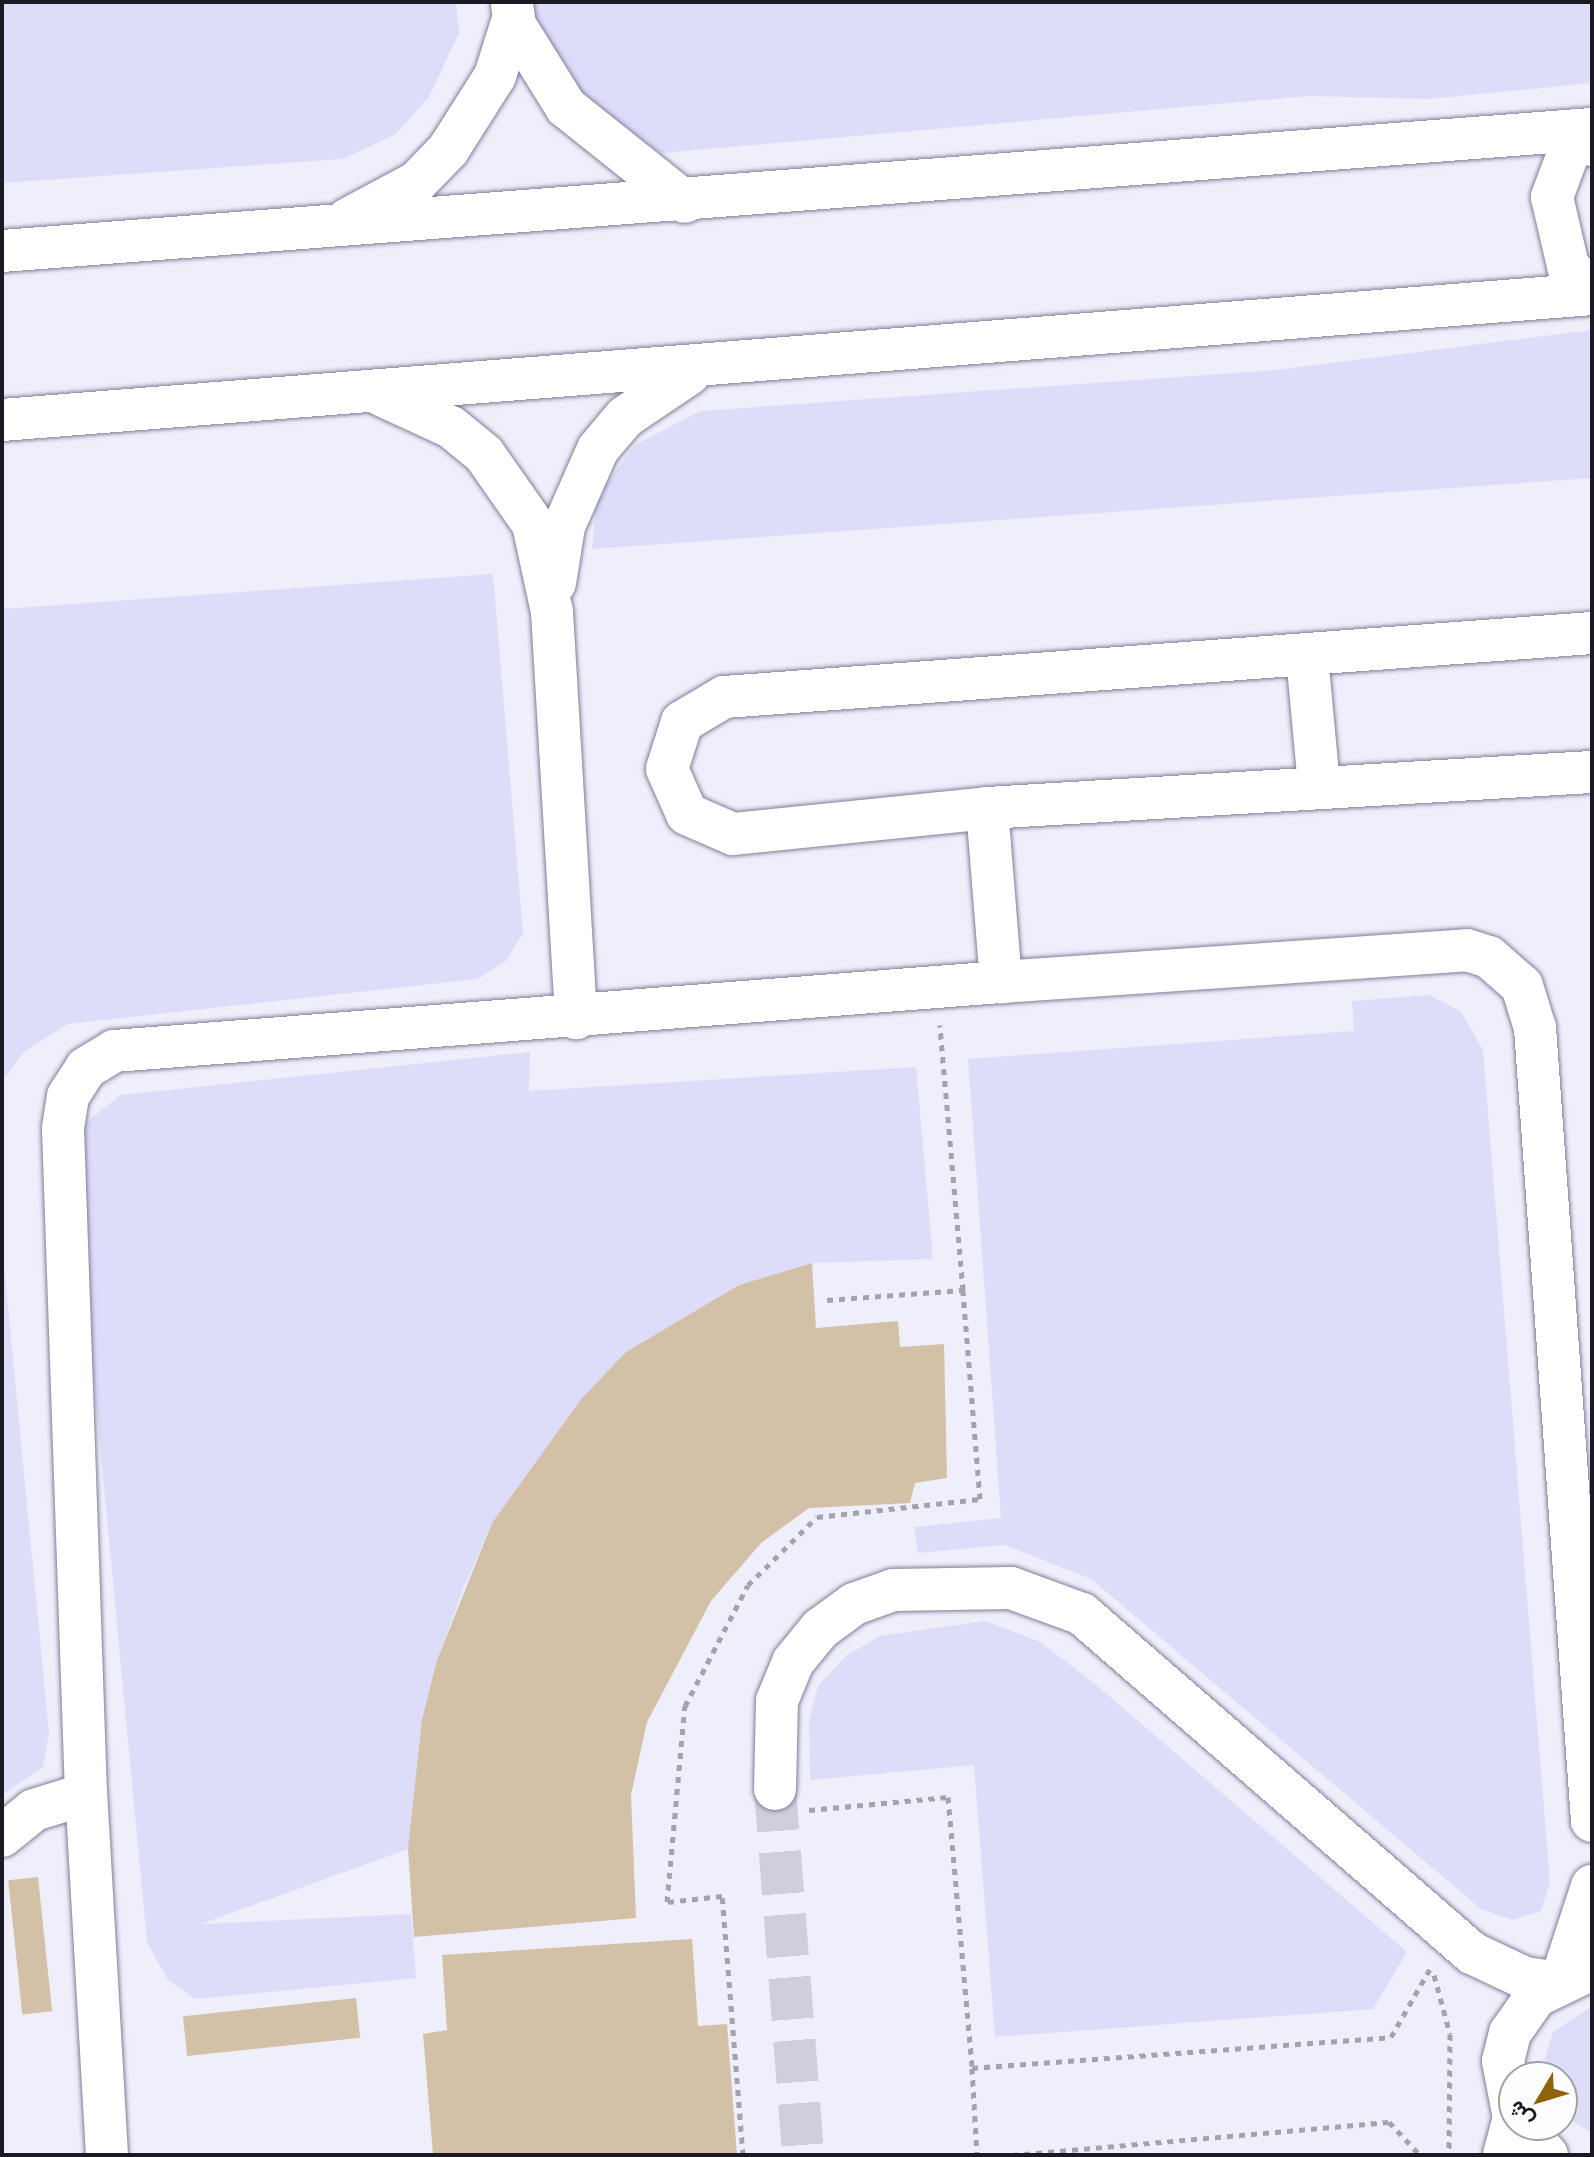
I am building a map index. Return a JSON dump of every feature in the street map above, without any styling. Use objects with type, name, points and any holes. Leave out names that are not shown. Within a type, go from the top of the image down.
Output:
[{"type":"street","points":[[512,10],[566,107],[685,202]]},
{"type":"street","points":[[336,225],[417,182],[448,150],[495,76],[512,10]]},
{"type":"street","points":[[2,251],[1587,135]]},
{"type":"street","points":[[1587,135],[1560,162],[1553,209],[1568,266],[1592,294]]},
{"type":"street","points":[[2,420],[695,370],[1592,294]]},
{"type":"street","points":[[552,612],[564,526],[598,449],[658,390],[695,370]]},
{"type":"street","points":[[373,392],[451,427],[512,487],[533,524],[552,612],[576,1018]]},
{"type":"street","points":[[1592,633],[724,697],[682,722],[670,744],[667,769],[687,814],[733,834],[987,808],[1592,772]]},
{"type":"street","points":[[1307,656],[1319,786]]},
{"type":"street","points":[[987,808],[1001,982]]},
{"type":"street","points":[[107,2155],[86,1794],[63,1128],[68,1096],[86,1068],[114,1051],[576,1018],[1001,982],[1467,950],[1508,969],[1527,996],[1535,1028],[1584,1592],[1592,1821]]},
{"type":"street","points":[[785,1800],[777,1701],[793,1662],[820,1629],[854,1604],[893,1590],[1011,1588],[1082,1614],[1451,1951],[1510,2033]]},
{"type":"street","points":[[2,1836],[34,1810],[86,1794]]},
{"type":"street","points":[[1503,2061],[1510,2033],[1569,1977],[1592,1886]]},
{"type":"street","points":[[1451,1951],[1525,1978],[1569,1977]]},
{"type":"path","points":[[827,1300],[963,1290],[940,1025]]},
{"type":"path","points":[[785,1800],[948,1797],[977,2155]]},
{"type":"path","points":[[722,1896],[743,2155]]},
{"type":"path","points":[[972,2068],[1391,2037],[1451,1951]]},
{"type":"path","points":[[1449,2155],[1451,1951]]},
{"type":"path","points":[[1012,2155],[1389,2122],[1420,2155]]},
{"type":"shaded area","points":[[2,2],[456,2],[459,33],[429,97],[396,134],[343,159],[2,183]]},
{"type":"shaded area","points":[[532,2],[1592,2],[1592,83],[1428,99],[1309,96],[662,153],[608,125],[567,85],[533,23]]},
{"type":"shaded area","points":[[1592,330],[1592,478],[592,549],[597,497],[635,445],[700,411],[1276,370]]},
{"type":"shaded area","points":[[493,574],[523,933],[506,961],[477,979],[68,1024],[25,1051],[2,1081],[2,609]]},
{"type":"shaded area","points":[[1430,995],[1461,1012],[1483,1050],[1550,1883],[1541,1911],[1512,1920],[1481,1909],[1091,1579],[1005,1545],[918,1553],[914,1527],[1001,1518],[968,1059],[1354,1031],[1352,1001]]},
{"type":"shaded area","points":[[530,1052],[529,1091],[916,1067],[933,1259],[812,1263],[739,1285],[626,1352],[581,1399],[492,1523],[463,1589],[437,1660],[408,1849],[201,1924],[411,1914],[416,1978],[195,1999],[168,1980],[147,1942],[73,1159],[85,1123],[121,1095]]},
{"type":"shaded area","points":[[2,1245],[49,1733],[43,1767],[2,1795]]},
{"type":"shaded area","points":[[985,1621],[1040,1642],[1094,1683],[1407,1952],[1373,2009],[995,2037],[974,1765],[810,1780],[809,1721],[818,1686],[846,1656],[880,1636]]},
{"type":"shaded area","points":[[1592,2006],[1592,2132],[1578,2125],[1578,2061],[1545,2061],[1553,2032]]},
{"type":"building","points":[[812,1263],[816,1328],[898,1321],[900,1347],[944,1344],[947,1478],[915,1483],[910,1503],[809,1508],[761,1543],[711,1601],[647,1722],[631,1795],[636,1918],[414,1937],[408,1849],[422,1720],[437,1660],[492,1523],[581,1399],[626,1352],[739,1285]]},
{"type":"building","points":[[38,1877],[52,2011],[22,2014],[8,1880]]},
{"type":"building","points":[[692,1939],[698,2026],[727,2024],[737,2155],[433,2155],[423,2034],[447,2030],[442,1955]]},
{"type":"building","points":[[356,1998],[360,2038],[187,2056],[183,2016]]},
{"type":"tunnel","points":[[775,1789],[803,2155]]}]
